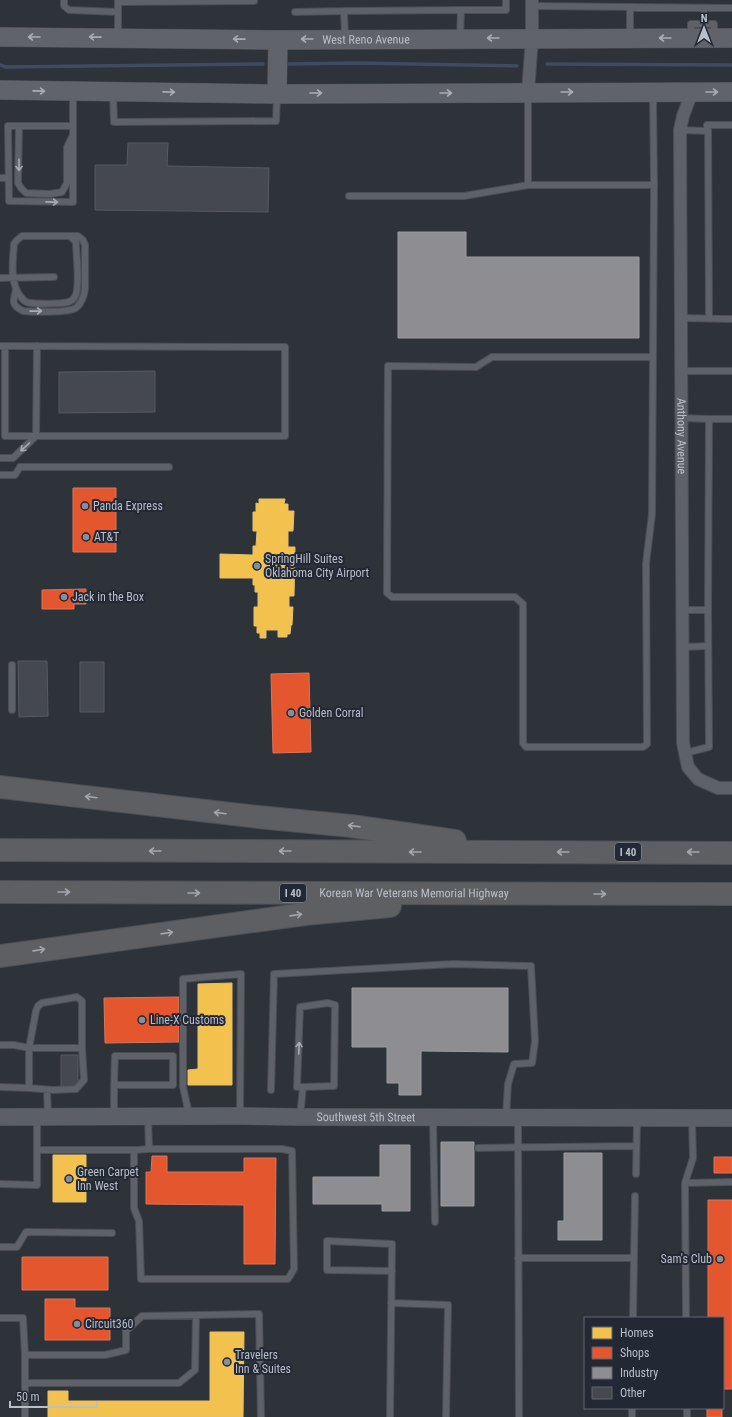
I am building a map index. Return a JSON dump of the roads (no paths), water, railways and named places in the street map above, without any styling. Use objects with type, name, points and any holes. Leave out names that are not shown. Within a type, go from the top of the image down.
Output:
[{"type":"highway","points":[[0,787],[258,817],[351,826],[524,852]]},
{"type":"highway","name":"I 40","points":[[0,850],[732,852]]},
{"type":"highway","name":"Korean War Veterans Memorial Highway","points":[[0,892],[732,894]]},
{"type":"highway","points":[[0,956],[325,912],[561,894]]},
{"type":"main road","name":"West Reno Avenue","points":[[0,37],[118,37],[278,40],[630,38],[710,34]]},
{"type":"main road","points":[[277,94],[278,40]]},
{"type":"main road","points":[[0,90],[277,94],[732,92]]},
{"type":"street","points":[[528,92],[532,38],[532,3]]},
{"type":"street","name":"Anthony Avenue","points":[[692,92],[683,116],[680,130],[683,742],[688,767],[698,779],[718,788],[732,788]]},
{"type":"street","name":"Southwest 5th Street","points":[[0,1117],[240,1116],[732,1118]]},
{"type":"lane","points":[[64,0],[64,6],[69,10],[118,12]]},
{"type":"lane","points":[[295,12],[506,10],[506,0]]},
{"type":"lane","points":[[118,37],[118,1],[254,1]]},
{"type":"lane","points":[[532,3],[630,7],[732,8]]},
{"type":"lane","points":[[630,7],[630,38]]},
{"type":"lane","points":[[704,8],[710,34]]},
{"type":"lane","points":[[460,38],[461,10]]},
{"type":"lane","points":[[344,11],[345,39]]},
{"type":"lane","points":[[73,91],[73,126],[72,136],[73,202],[8,201],[8,126],[73,126]]},
{"type":"lane","points":[[113,92],[114,122],[276,121],[277,94]]},
{"type":"lane","points":[[528,92],[528,184]]},
{"type":"lane","points":[[653,92],[654,185],[653,357],[652,514],[646,563],[647,744],[643,747],[526,747],[523,743],[523,604],[515,597],[392,597],[387,593],[388,366],[476,367],[492,357],[653,357]]},
{"type":"lane","points":[[709,318],[707,125],[732,125]]},
{"type":"lane","points":[[19,126],[18,183],[26,193],[50,194],[62,192],[67,183],[67,147],[72,136]]},
{"type":"lane","points":[[680,130],[708,131]]},
{"type":"lane","points":[[0,178],[8,178]]},
{"type":"lane","points":[[349,196],[464,196],[528,184],[654,185]]},
{"type":"lane","points":[[16,290],[14,304],[16,308],[23,311],[68,310],[75,308],[81,303],[85,289],[85,245],[83,240],[78,236],[70,236],[22,236],[14,244],[13,277],[16,290],[22,298],[30,303],[68,302],[74,298],[77,282],[76,242],[70,236]]},
{"type":"lane","points":[[0,278],[54,277]]},
{"type":"lane","points":[[681,318],[732,319]]},
{"type":"lane","points":[[2,346],[284,347],[285,436],[5,436],[2,346]]},
{"type":"lane","points":[[0,458],[13,458],[36,436],[37,346]]},
{"type":"lane","points":[[681,371],[732,371]]},
{"type":"lane","points":[[681,418],[732,419]]},
{"type":"lane","points":[[685,753],[709,747],[709,419]]},
{"type":"lane","points":[[13,458],[20,467]]},
{"type":"lane","points":[[20,467],[169,467]]},
{"type":"lane","points":[[0,475],[15,475],[20,467]]},
{"type":"lane","points":[[682,610],[708,610]]},
{"type":"lane","points":[[682,647],[708,646]]},
{"type":"lane","points":[[12,665],[12,710]]},
{"type":"lane","points":[[271,1090],[274,974],[453,964],[531,966],[535,1041],[532,1063],[514,1064],[508,1084],[512,1118],[518,1148],[519,1417]]},
{"type":"lane","points":[[190,1117],[183,1087],[183,979],[241,974],[240,1116]]},
{"type":"lane","points":[[0,1087],[47,1090],[76,1089],[84,1080],[82,1001],[77,997],[42,1003],[38,1006],[29,1048],[30,1088]]},
{"type":"lane","points":[[300,1087],[334,1086],[335,1005],[328,1004],[300,1007],[300,1087],[300,1117]]},
{"type":"lane","points":[[0,1045],[14,1045],[29,1048],[82,1048]]},
{"type":"lane","points":[[114,1085],[173,1085],[173,1056],[115,1056],[114,1085],[114,1117]]},
{"type":"lane","points":[[0,1184],[37,1185],[37,1150],[47,1090]]},
{"type":"lane","points":[[148,1117],[149,1149]]},
{"type":"lane","points":[[433,1117],[435,1222]]},
{"type":"lane","points":[[636,1174],[637,1118]]},
{"type":"lane","points":[[686,1317],[685,1183],[693,1158],[692,1118]]},
{"type":"lane","points":[[478,1148],[636,1146]]},
{"type":"lane","points":[[37,1150],[282,1149],[292,1151],[294,1269],[288,1279],[141,1279],[139,1221],[134,1208],[134,1150]]},
{"type":"lane","points":[[685,1183],[732,1182]]},
{"type":"lane","points":[[633,1317],[635,1196]]},
{"type":"lane","points":[[0,1247],[17,1247],[26,1232],[112,1233]]},
{"type":"lane","points":[[390,1417],[391,1303],[392,1271],[392,1244],[327,1241],[327,1270],[392,1271]]},
{"type":"lane","points":[[518,1258],[634,1258]]},
{"type":"lane","points":[[391,1303],[448,1305],[446,1417]]},
{"type":"lane","points":[[25,1355],[105,1355],[126,1350],[126,1331],[142,1316],[259,1314],[261,1417]]},
{"type":"lane","points":[[25,1383],[180,1383],[195,1370],[196,1315]]},
{"type":"lane","points":[[0,1318],[24,1318],[25,1417]]},
{"type":"waterway","points":[[289,64],[355,63],[517,66]]},
{"type":"waterway","points":[[0,65],[6,67],[263,64]]},
{"type":"waterway","points":[[547,64],[732,65]]},
{"type":"place","name":"Panda Express","points":[[85,506]]},
{"type":"place","name":"AT&T","points":[[86,537]]},
{"type":"place","name":"SpringHill Suites Oklahoma City Airport","points":[[257,566]]},
{"type":"place","name":"Jack in the Box","points":[[64,597]]},
{"type":"place","name":"Golden Corral","points":[[291,713]]},
{"type":"place","name":"Line-X Customs","points":[[142,1020]]},
{"type":"place","name":"Green Carpet Inn West","points":[[69,1179]]},
{"type":"place","name":"Sam's Club","points":[[720,1259]]},
{"type":"place","name":"Circuit360","points":[[77,1324]]},
{"type":"place","name":"Travelers Inn & Suites","points":[[227,1362]]}]
